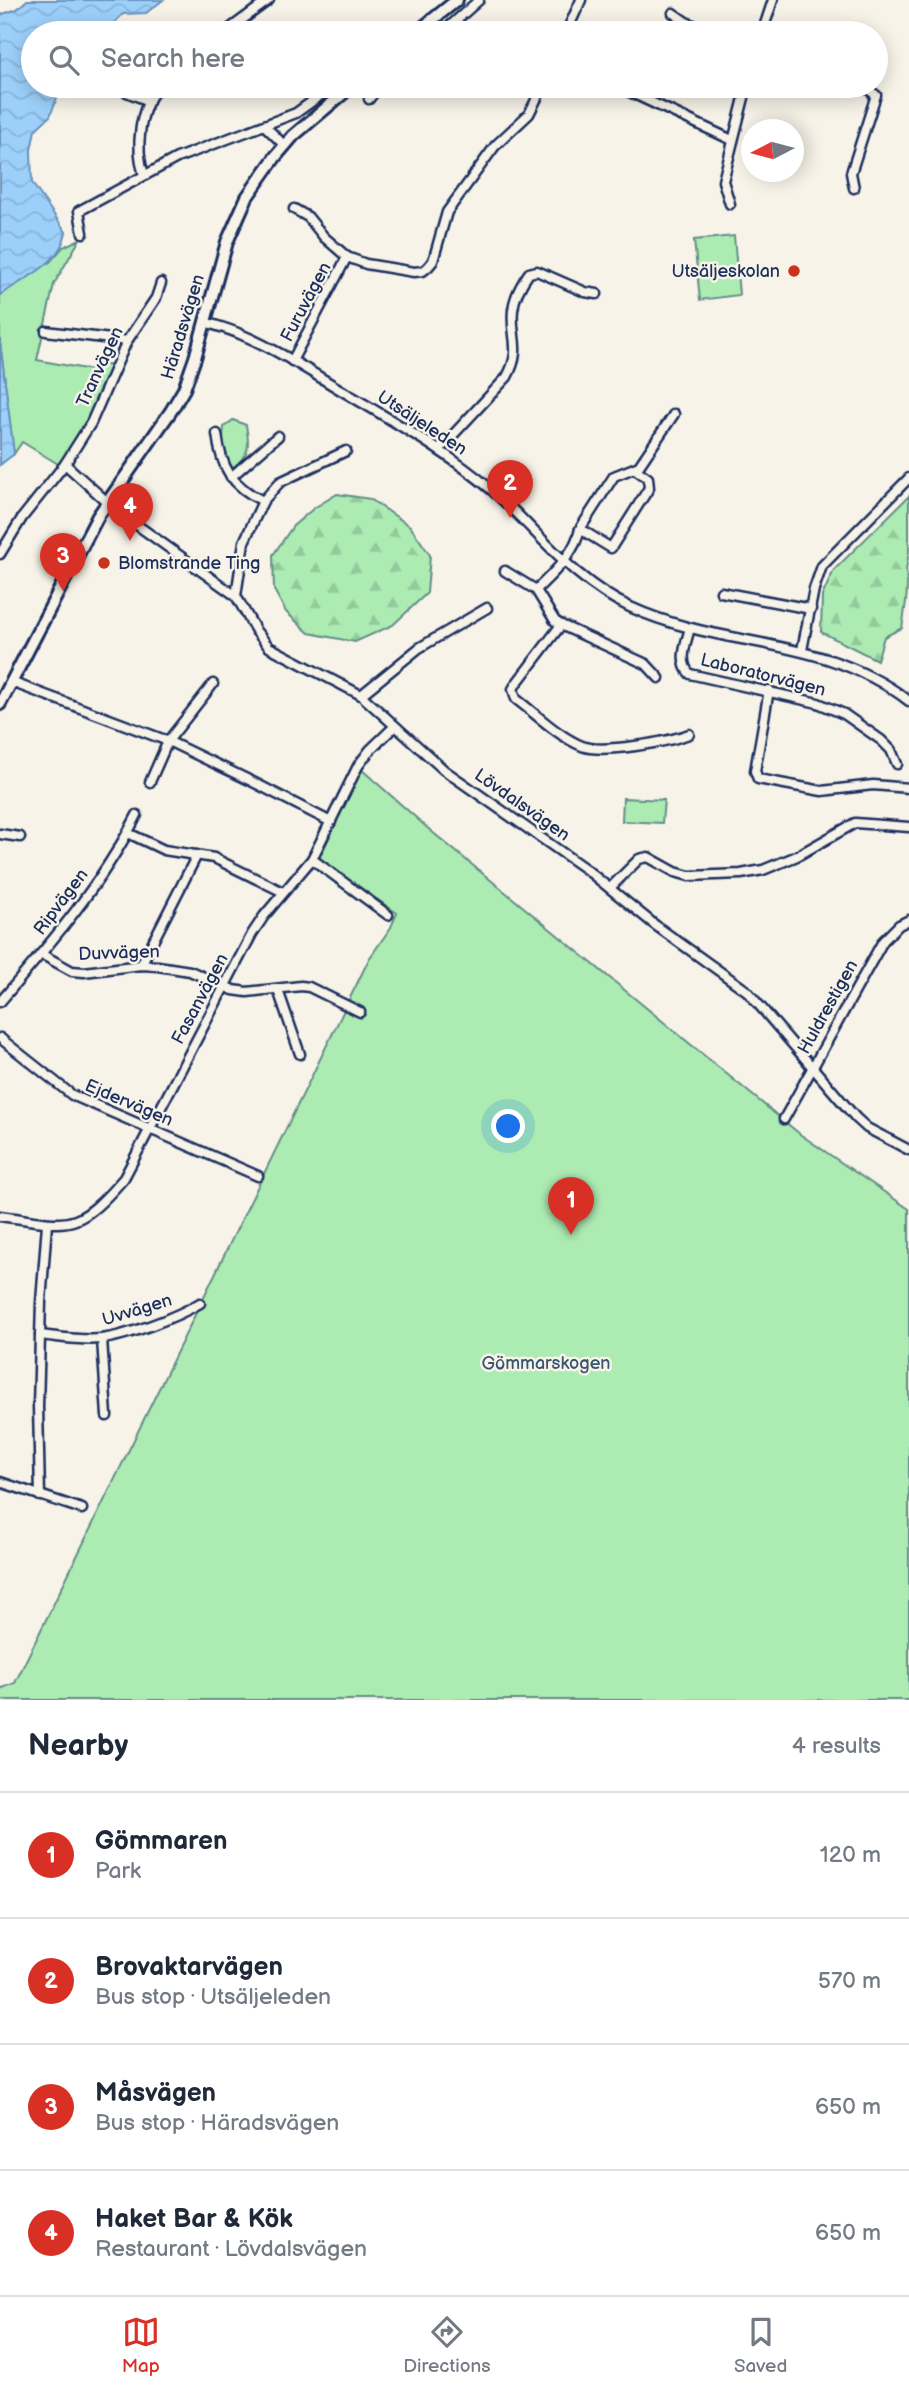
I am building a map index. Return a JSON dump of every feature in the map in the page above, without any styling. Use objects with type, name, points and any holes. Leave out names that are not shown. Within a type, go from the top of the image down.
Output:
[{"type":"street","points":[[240,21],[269,0]]},
{"type":"street","points":[[431,21],[457,0]]},
{"type":"street","points":[[455,21],[479,0]]},
{"type":"street","points":[[571,21],[581,0]]},
{"type":"street","points":[[766,21],[773,0]]},
{"type":"street","points":[[673,13],[685,21]]},
{"type":"street","points":[[142,98],[149,101]]},
{"type":"street","points":[[144,175],[139,148],[151,98]]},
{"type":"street","points":[[83,233],[79,211],[177,158],[296,113],[317,98]]},
{"type":"street","name":"Häradsvägen","points":[[0,704],[107,501],[179,398],[190,373],[229,236],[247,197],[284,145],[338,98]]},
{"type":"street","name":"Furuvägen","points":[[294,209],[308,217],[324,237],[347,257],[366,264],[423,271],[433,261],[447,212],[495,145],[529,114],[537,98]]},
{"type":"street","points":[[643,98],[732,140]]},
{"type":"street","points":[[730,204],[723,181],[744,98]]},
{"type":"street","points":[[854,188],[851,173],[875,98]]},
{"type":"street","points":[[264,125],[284,145]]},
{"type":"street","name":"Furuvägen","points":[[292,361],[347,257]]},
{"type":"street","points":[[439,450],[508,377],[517,349],[513,309],[529,274],[537,271],[585,292],[597,294]]},
{"type":"street","name":"Tranvägen","points":[[0,554],[22,518],[65,464],[91,423],[127,341],[156,298],[162,283]]},
{"type":"street","name":"Utsäljeleden","points":[[205,322],[241,334],[292,361],[439,450],[492,491],[563,562],[594,587],[629,607],[690,628],[803,650],[839,662],[889,686],[909,701]]},
{"type":"street","points":[[46,331],[127,341]]},
{"type":"street","points":[[536,590],[563,562],[578,539],[580,529],[614,476],[635,469],[674,414]]},
{"type":"street","points":[[217,434],[222,458],[231,477],[245,493],[263,501]]},
{"type":"street","points":[[231,477],[278,436]]},
{"type":"street","points":[[236,596],[244,541],[263,501],[280,482],[346,451]]},
{"type":"street","points":[[65,464],[107,501]]},
{"type":"street","points":[[580,529],[611,548],[649,488],[648,478],[635,469]]},
{"type":"street","points":[[803,650],[814,589],[822,566],[909,478]]},
{"type":"street","name":"Lövdalsvägen","points":[[107,501],[236,596],[256,631],[269,647],[361,695],[444,770],[610,888],[655,925],[747,991],[856,1118],[867,1128],[909,1150]]},
{"type":"street","points":[[505,571],[536,590],[555,621],[646,664],[659,678]]},
{"type":"street","points":[[721,592],[811,609]]},
{"type":"street","points":[[361,695],[419,648],[487,608]]},
{"type":"street","points":[[561,625],[516,684],[513,689],[516,699],[584,747],[667,742],[688,734]]},
{"type":"street","name":"Laboratorvägen","points":[[690,628],[683,658],[690,674],[818,703],[844,714],[881,740],[891,750],[897,764]]},
{"type":"street","points":[[11,682],[168,741],[331,822]]},
{"type":"street","points":[[150,782],[168,741],[213,684]]},
{"type":"street","points":[[769,691],[756,767],[758,779],[822,791],[873,785],[909,788]]},
{"type":"street","name":"Fasanvägen","points":[[0,1216],[47,1224],[76,1221],[104,1201],[124,1178],[258,925],[312,859],[358,766],[395,726]]},
{"type":"street","name":"Ripvägen","points":[[0,1002],[73,915],[128,833],[137,815]]},
{"type":"street","points":[[610,888],[639,859],[648,857],[675,872],[689,876],[741,874],[763,870],[797,856],[855,824],[909,827]]},
{"type":"street","points":[[128,833],[164,850],[222,861],[283,892]]},
{"type":"street","points":[[0,834],[20,837]]},
{"type":"street","points":[[141,965],[197,855]]},
{"type":"street","points":[[312,859],[388,915]]},
{"type":"street","name":"Huldrestigen","points":[[784,1119],[883,942],[899,925],[909,919]]},
{"type":"street","name":"Duvvägen","points":[[41,954],[72,971],[141,965],[190,971],[224,986],[247,992],[291,987],[309,988],[359,1012]]},
{"type":"street","points":[[278,990],[300,1054]]},
{"type":"street","name":"Ejdervägen","points":[[0,1038],[72,1095],[258,1176]]},
{"type":"street","points":[[40,1496],[38,1406],[47,1224]]},
{"type":"street","name":"Uvvägen","points":[[40,1335],[102,1339],[148,1326],[186,1312],[200,1303]]},
{"type":"street","points":[[102,1339],[107,1416]]},
{"type":"street","points":[[0,1482],[82,1509]]},
{"type":"green space","points":[[734,236],[739,295],[700,300],[694,240]]},
{"type":"green space","points":[[80,239],[54,284],[37,360],[91,370],[93,362],[115,367],[91,423],[63,467],[22,442],[14,454],[0,342],[0,294],[50,262],[63,247]]},
{"type":"green space","points":[[233,420],[246,425],[248,445],[242,459],[232,469],[222,446],[224,427]]},
{"type":"green space","points":[[337,494],[370,499],[410,526],[430,555],[427,593],[393,625],[355,642],[309,633],[286,612],[274,590],[273,555],[293,526],[314,508]]},
{"type":"green space","points":[[909,496],[909,552],[902,628],[884,637],[877,660],[821,632],[822,596],[834,570]]},
{"type":"green space","name":"Gömmarskogen","points":[[361,769],[431,831],[801,1135],[909,1209],[909,1700],[0,1700],[0,1689],[15,1683],[369,959],[391,927],[397,913],[319,859]]},
{"type":"green space","points":[[623,798],[664,800],[662,823],[622,821]]},
{"type":"water","points":[[27,0],[163,0],[146,13],[123,14],[116,21],[21,21],[21,98],[57,98],[50,116],[35,130],[31,150],[32,183],[66,232],[63,243],[49,262],[0,295],[0,15],[17,9]]},
{"type":"water","points":[[0,342],[14,454],[0,465]]},
{"type":"place","name":"Utsäljeskolan","points":[[794,271]]},
{"type":"place","name":"Brovaktarvägen","points":[[510,518]]},
{"type":"place","name":"Haket Bar & Kök","points":[[130,541]]},
{"type":"place","name":"Blomstrande Ting","points":[[104,563]]},
{"type":"place","name":"Måsvägen","points":[[63,591]]},
{"type":"place","name":"Gömmaren","points":[[571,1235]]}]
